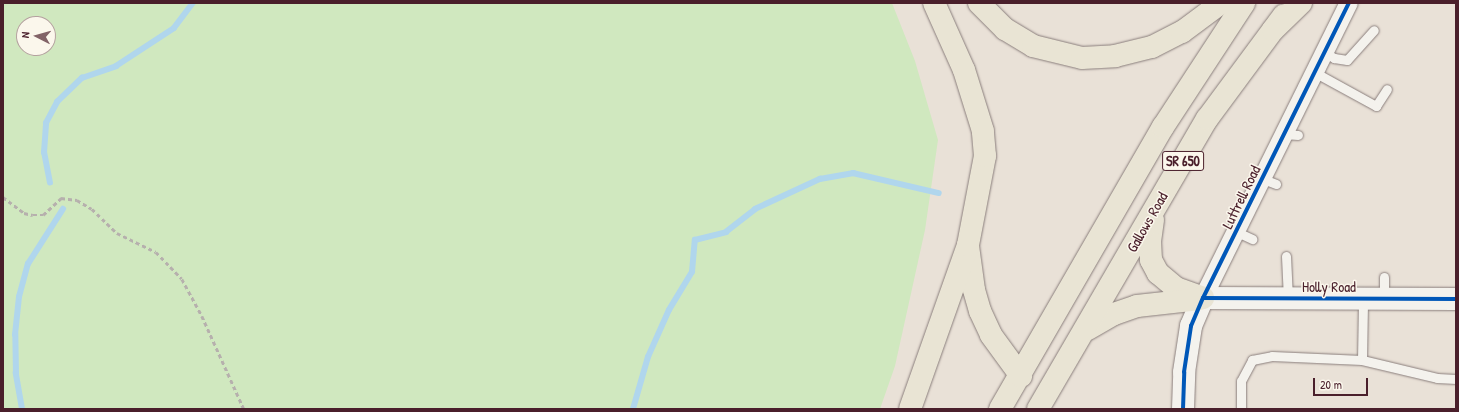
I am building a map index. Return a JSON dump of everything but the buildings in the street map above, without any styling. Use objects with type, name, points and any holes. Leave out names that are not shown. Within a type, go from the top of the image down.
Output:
[{"type":"main road","points":[[910,409],[968,245],[985,156],[983,131],[964,70],[934,3]]},
{"type":"main road","points":[[979,3],[1004,29],[1033,46],[1082,58],[1115,56],[1152,46],[1182,32],[1221,3]]},
{"type":"main road","name":"SR 650","points":[[1000,409],[1021,376],[1163,127],[1244,3]]},
{"type":"main road","name":"Gallows Road","points":[[1045,407],[1087,329],[1207,119],[1294,3]]},
{"type":"main road","points":[[1273,30],[1301,3]]},
{"type":"main road","points":[[1158,203],[1150,241],[1151,260],[1158,273],[1176,288],[1202,298]]},
{"type":"main road","points":[[968,245],[974,290],[980,311],[991,336],[1045,407]]},
{"type":"main road","points":[[1087,329],[1114,314],[1137,306],[1202,298]]},
{"type":"street","name":"Luttrell Road","points":[[1183,409],[1184,372],[1191,326],[1202,298],[1245,236],[1291,134],[1314,72],[1349,3]]},
{"type":"street","name":"Holly Road","points":[[1202,298],[1456,299]]},
{"type":"lane","points":[[1324,52],[1334,58],[1347,60],[1374,30]]},
{"type":"lane","points":[[1314,72],[1376,106],[1387,88]]},
{"type":"lane","points":[[1286,256],[1288,299]]},
{"type":"lane","points":[[1362,360],[1373,299],[1384,278]]},
{"type":"lane","points":[[1240,409],[1241,380],[1252,360],[1272,356],[1362,360],[1437,378],[1456,379]]},
{"type":"path","points":[[3,197],[21,211],[33,215],[43,215],[61,198],[76,200],[92,209],[117,233],[156,252],[182,279],[202,316],[244,409]]},
{"type":"green space","points":[[3,3],[892,3],[915,61],[938,140],[925,230],[895,366],[880,409],[3,409]]},
{"type":"waterway","points":[[50,183],[44,153],[46,123],[57,102],[82,78],[116,66],[174,28],[193,3]]},
{"type":"waterway","points":[[633,409],[648,357],[669,310],[692,272],[695,240],[726,232],[755,209],[820,179],[853,173],[939,193]]},
{"type":"waterway","points":[[22,409],[16,374],[15,335],[19,297],[28,264],[63,209]]},
{"type":"cycle path","points":[[1183,409],[1184,372],[1191,326],[1203,298],[1349,3]]},
{"type":"cycle path","points":[[1203,298],[1456,299]]}]
